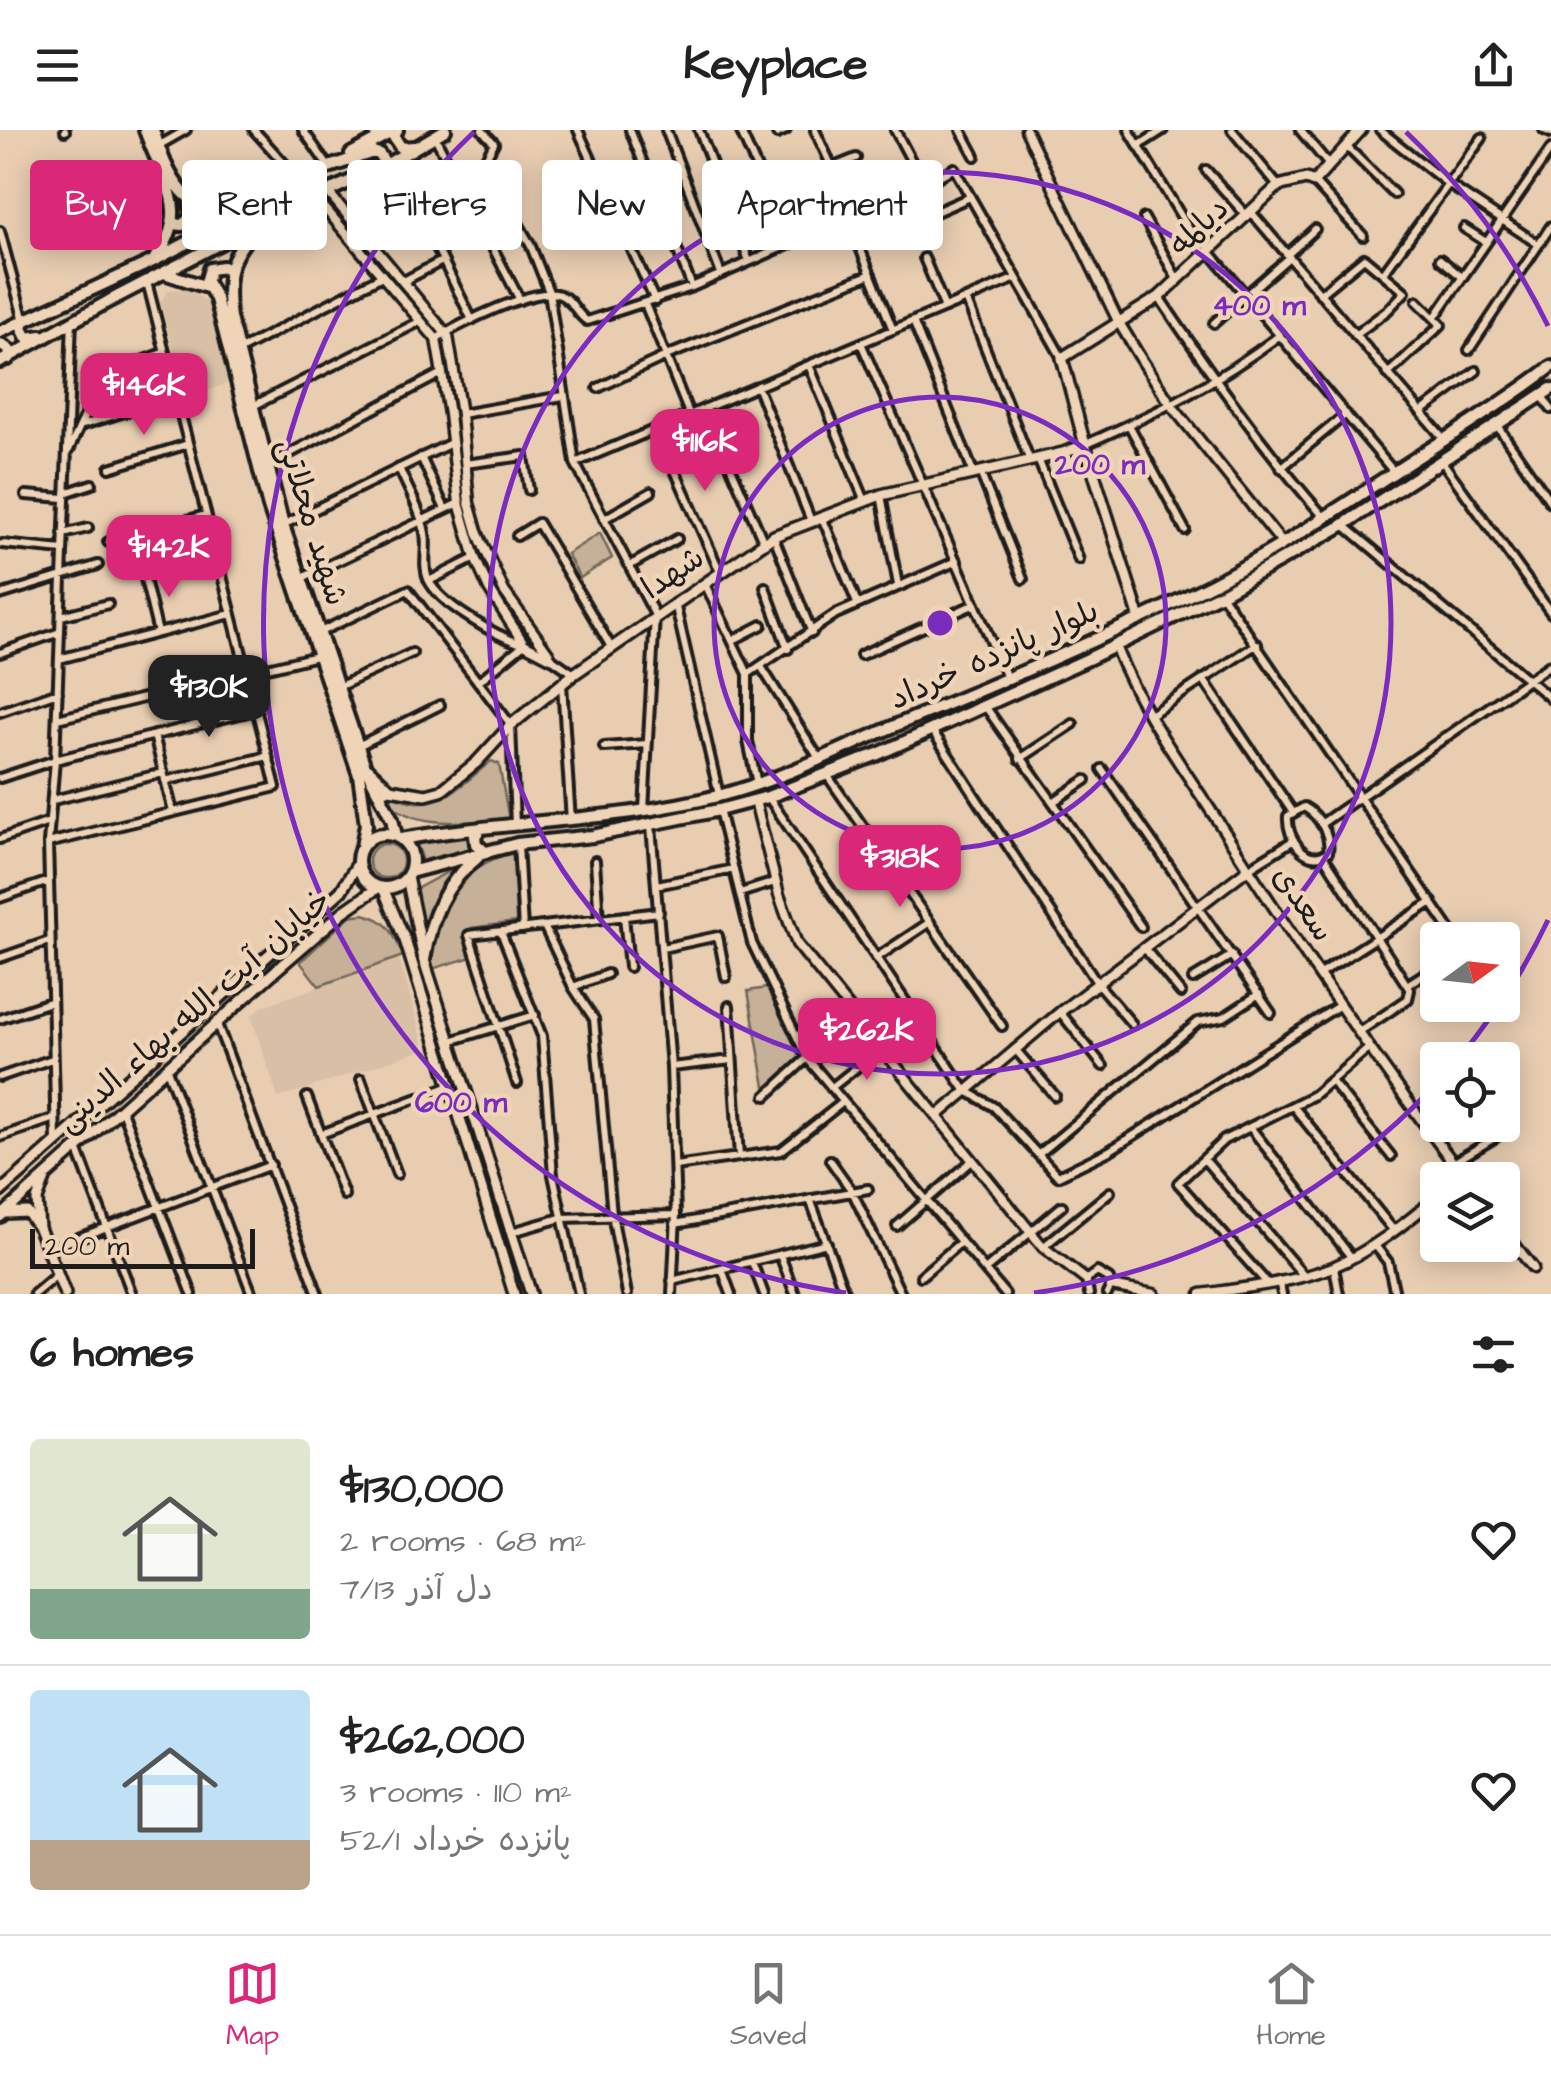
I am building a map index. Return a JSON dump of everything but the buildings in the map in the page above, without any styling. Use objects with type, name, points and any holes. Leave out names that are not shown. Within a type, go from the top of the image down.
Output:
[{"type":"main road","points":[[149,130],[175,186],[182,193]]},
{"type":"main road","points":[[149,130],[175,224],[152,261]]},
{"type":"main road","points":[[329,167],[374,135],[396,130]]},
{"type":"main road","points":[[396,130],[394,136],[402,148],[422,143]]},
{"type":"main road","points":[[1278,186],[1296,180],[1314,182],[1361,130]]},
{"type":"main road","points":[[393,160],[440,133]]},
{"type":"main road","points":[[350,160],[373,152],[387,160]]},
{"type":"main road","points":[[329,167],[347,161]]},
{"type":"main road","points":[[329,193],[347,184]]},
{"type":"main road","name":"دیالمه","points":[[1062,358],[1160,298],[1278,186]]},
{"type":"main road","points":[[175,224],[182,225]]},
{"type":"main road","points":[[0,332],[182,245]]},
{"type":"main road","points":[[24,321],[23,334],[32,339],[208,250]]},
{"type":"main road","points":[[210,288],[206,282],[210,269],[223,267],[229,271],[238,250]]},
{"type":"main road","name":"شهید محلاتی","points":[[229,271],[228,307],[283,525],[364,764],[399,838]]},
{"type":"main road","points":[[164,273],[210,288]]},
{"type":"main road","name":"شهید محلاتی","points":[[210,288],[222,319],[269,507],[358,775],[366,814],[362,847]]},
{"type":"main road","points":[[4,360],[67,323]]},
{"type":"main road","points":[[0,344],[9,350],[4,360]]},
{"type":"main road","points":[[1062,358],[1084,445],[1139,616]]},
{"type":"main road","name":"بلوار پانزده خرداد","points":[[399,838],[644,810],[719,796],[821,761],[871,736],[1008,680],[1214,582],[1282,544],[1551,368]]},
{"type":"main road","name":"بلوار پانزده خرداد","points":[[408,874],[518,844],[651,826],[755,801],[932,730],[1221,594],[1343,525],[1546,392]]},
{"type":"main road","name":"شهدا","points":[[390,789],[426,795],[441,791],[562,683],[774,536],[881,494],[1084,445]]},
{"type":"main road","points":[[364,764],[390,789],[380,797]]},
{"type":"main road","points":[[424,960],[440,900],[459,872],[483,853],[476,844],[480,829]]},
{"type":"main road","points":[[408,874],[398,885],[381,888],[367,881],[358,864],[362,847],[377,835],[399,838],[411,854],[408,874],[412,916],[531,1294]]},
{"type":"main road","name":"خیابان آیت الله بهاء الدینی","points":[[0,1192],[341,891],[358,864]]},
{"type":"main road","points":[[381,888],[398,923],[514,1294]]},
{"type":"main road","name":"خیابان آیت الله بهاء الدینی","points":[[2,1215],[216,1022],[353,904],[381,888]]},
{"type":"main road","points":[[341,891],[349,893],[353,904]]},
{"type":"main road","points":[[398,923],[403,917],[412,916]]},
{"type":"main road","points":[[39,1228],[37,1200],[48,1173]]},
{"type":"main road","points":[[2,1215],[27,1212],[49,1249],[65,1294]]},
{"type":"street","points":[[158,146],[186,130]]},
{"type":"street","points":[[254,130],[281,160]]},
{"type":"street","points":[[303,130],[329,167]]},
{"type":"street","points":[[482,130],[494,144],[486,158],[491,176],[530,244],[549,292],[574,463],[655,615],[644,810]]},
{"type":"street","points":[[578,130],[655,301]]},
{"type":"street","points":[[630,130],[692,286]]},
{"type":"street","points":[[666,130],[721,274]]},
{"type":"street","points":[[699,130],[749,262]]},
{"type":"street","points":[[740,130],[753,160]]},
{"type":"street","points":[[815,130],[828,160]]},
{"type":"street","points":[[895,130],[911,160]]},
{"type":"street","points":[[961,130],[975,156]]},
{"type":"street","points":[[1026,130],[1118,321],[1172,406],[1282,544]]},
{"type":"street","points":[[1129,130],[1206,252],[1394,472]]},
{"type":"street","points":[[1138,146],[1164,130]]},
{"type":"street","points":[[1232,130],[1278,186]]},
{"type":"street","points":[[1300,130],[1330,166]]},
{"type":"street","points":[[1380,130],[1448,184],[1538,244]]},
{"type":"street","points":[[1544,130],[1551,133]]},
{"type":"street","points":[[440,133],[520,300]]},
{"type":"street","points":[[1384,272],[1482,138]]},
{"type":"street","points":[[1348,148],[1394,194]]},
{"type":"street","points":[[1434,317],[1551,149]]},
{"type":"street","points":[[851,160],[856,158]]},
{"type":"street","points":[[943,174],[954,168],[1062,358]]},
{"type":"street","points":[[1206,170],[1320,294],[1444,439]]},
{"type":"street","points":[[1314,182],[1363,236]]},
{"type":"street","points":[[329,193],[347,215]]},
{"type":"street","points":[[943,209],[970,197]]},
{"type":"street","points":[[337,203],[330,203],[328,211],[436,339],[458,504],[504,592],[551,658]]},
{"type":"street","points":[[1144,218],[1178,282]]},
{"type":"street","points":[[1469,350],[1551,226]]},
{"type":"street","points":[[1464,228],[1486,242]]},
{"type":"street","points":[[1214,323],[1315,229]]},
{"type":"street","points":[[0,231],[24,321]]},
{"type":"street","points":[[375,250],[445,333],[461,414],[475,558],[489,589],[524,644]]},
{"type":"street","points":[[437,250],[472,320]]},
{"type":"street","points":[[436,339],[520,300],[549,292],[562,295],[588,321],[655,301],[775,250]]},
{"type":"street","points":[[863,250],[892,330]]},
{"type":"street","points":[[924,258],[945,308]]},
{"type":"street","points":[[1320,294],[1364,258],[1404,292],[1355,335]]},
{"type":"street","points":[[1440,259],[1462,276]]},
{"type":"street","points":[[401,283],[442,261]]},
{"type":"street","points":[[598,388],[666,356],[871,274]]},
{"type":"street","points":[[238,351],[382,276]]},
{"type":"street","points":[[574,463],[1016,278]]},
{"type":"street","points":[[48,843],[276,787],[147,282]]},
{"type":"street","points":[[1160,298],[1216,380],[1324,517]]},
{"type":"street","points":[[966,299],[1079,560]]},
{"type":"street","points":[[1388,374],[1441,325],[1417,301]]},
{"type":"street","points":[[645,304],[690,416]]},
{"type":"street","points":[[252,407],[420,321]]},
{"type":"street","points":[[913,321],[1023,579]]},
{"type":"street","points":[[56,1142],[48,843],[63,574],[67,323]]},
{"type":"street","points":[[1084,445],[1172,406],[1280,336]]},
{"type":"street","points":[[861,344],[1008,680]]},
{"type":"street","points":[[66,456],[103,376],[165,352]]},
{"type":"street","points":[[809,364],[865,501]]},
{"type":"street","points":[[1420,412],[1476,370]]},
{"type":"street","points":[[268,466],[443,372]]},
{"type":"street","points":[[757,386],[811,521]]},
{"type":"street","points":[[1546,392],[1551,409]]},
{"type":"street","points":[[82,425],[176,396]]},
{"type":"street","points":[[461,414],[563,396]]},
{"type":"street","points":[[705,408],[764,543]]},
{"type":"street","points":[[1282,468],[1346,414]]},
{"type":"street","points":[[1496,424],[1551,504]]},
{"type":"street","points":[[1129,425],[1185,530]]},
{"type":"street","points":[[656,430],[720,572]]},
{"type":"street","points":[[283,525],[451,443]]},
{"type":"street","points":[[110,468],[188,444]]},
{"type":"street","points":[[465,464],[524,456],[529,490]]},
{"type":"street","points":[[422,457],[445,508]]},
{"type":"street","points":[[1442,460],[1551,613]]},
{"type":"street","points":[[399,468],[422,520],[429,581],[435,590],[500,638],[524,644],[574,674]]},
{"type":"street","points":[[26,495],[64,495],[92,484]]},
{"type":"street","points":[[604,520],[651,492]]},
{"type":"street","points":[[881,494],[898,585]]},
{"type":"street","points":[[301,579],[458,504]]},
{"type":"street","points":[[108,542],[206,515]]},
{"type":"street","points":[[822,517],[857,603]]},
{"type":"street","points":[[517,536],[538,523],[611,647]]},
{"type":"street","points":[[1343,525],[1551,700]]},
{"type":"street","points":[[64,534],[88,528]]},
{"type":"street","points":[[774,536],[812,633]]},
{"type":"street","points":[[629,566],[676,539]]},
{"type":"street","points":[[2,544],[63,550]]},
{"type":"street","points":[[429,581],[475,558]]},
{"type":"street","points":[[748,674],[836,614],[957,561]]},
{"type":"street","points":[[0,595],[98,565]]},
{"type":"street","points":[[144,575],[158,633]]},
{"type":"street","points":[[704,583],[748,674],[748,742],[758,784]]},
{"type":"street","points":[[765,587],[788,649]]},
{"type":"street","points":[[319,633],[408,590],[511,725],[515,826]]},
{"type":"street","points":[[1221,594],[1445,922]]},
{"type":"street","points":[[675,603],[719,796]]},
{"type":"street","points":[[61,616],[108,604]]},
{"type":"street","points":[[862,655],[975,604]]},
{"type":"street","points":[[59,659],[232,614]]},
{"type":"street","points":[[732,640],[762,625]]},
{"type":"street","points":[[0,653],[60,632]]},
{"type":"street","points":[[478,682],[524,644]]},
{"type":"street","points":[[1150,715],[1257,644]]},
{"type":"street","name":"سعدی","points":[[1115,646],[1132,687],[1248,868],[1452,1162]]},
{"type":"street","points":[[338,686],[412,653]]},
{"type":"street","points":[[57,718],[317,656]]},
{"type":"street","points":[[1321,824],[1551,664]]},
{"type":"street","points":[[762,668],[821,761]]},
{"type":"street","points":[[1203,679],[1292,811]]},
{"type":"street","points":[[562,683],[571,821]]},
{"type":"street","points":[[0,712],[58,692]]},
{"type":"street","points":[[358,746],[440,706]]},
{"type":"street","points":[[984,706],[1141,927]]},
{"type":"street","points":[[0,778],[55,760],[256,710]]},
{"type":"street","points":[[1020,759],[1073,724]]},
{"type":"street","points":[[932,730],[1098,984],[1132,1024]]},
{"type":"street","points":[[154,735],[172,812]]},
{"type":"street","points":[[604,747],[646,744]]},
{"type":"street","points":[[52,800],[268,756]]},
{"type":"street","points":[[1102,768],[1271,1013]]},
{"type":"street","points":[[827,774],[1002,1026]]},
{"type":"street","points":[[1053,802],[1086,780]]},
{"type":"street","points":[[768,797],[965,1090],[994,1107],[1058,1176],[1110,1150],[1340,1005]]},
{"type":"street","points":[[755,801],[775,882],[797,944],[1030,1232],[1086,1280],[1090,1294]]},
{"type":"street","points":[[1304,808],[1321,824],[1329,840],[1328,852],[1312,858],[1294,840],[1288,816],[1304,808]]},
{"type":"street","points":[[719,810],[752,943],[807,1058],[1002,1293]]},
{"type":"street","points":[[0,839],[49,822]]},
{"type":"street","points":[[651,826],[671,1066],[676,1219],[672,1294]]},
{"type":"street","points":[[937,1116],[1060,1012],[1248,868],[1294,840]]},
{"type":"street","points":[[518,844],[524,929]]},
{"type":"street","points":[[1323,856],[1409,988],[1408,998],[1359,1032]]},
{"type":"street","points":[[595,862],[599,920]]},
{"type":"street","points":[[656,885],[734,869]]},
{"type":"street","points":[[0,898],[49,881]]},
{"type":"street","points":[[740,893],[775,882]]},
{"type":"street","points":[[1320,974],[1432,902]]},
{"type":"street","points":[[517,1083],[469,936],[659,912]]},
{"type":"street","points":[[624,916],[629,967]]},
{"type":"street","points":[[876,958],[930,922]]},
{"type":"street","points":[[544,926],[573,987],[594,1019],[612,1214],[627,1294]]},
{"type":"street","points":[[501,932],[542,1036],[553,1175],[579,1294]]},
{"type":"street","points":[[662,948],[718,936],[726,977]]},
{"type":"street","points":[[0,958],[49,941]]},
{"type":"street","points":[[1145,950],[1181,993]]},
{"type":"street","points":[[1193,978],[1232,955]]},
{"type":"street","points":[[573,987],[608,974]]},
{"type":"street","points":[[1409,988],[1420,979]]},
{"type":"street","points":[[1039,1154],[1198,1022],[1224,1017],[1258,994]]},
{"type":"street","points":[[0,1019],[50,1002]]},
{"type":"street","points":[[728,1006],[739,1157]]},
{"type":"street","points":[[1060,1012],[1103,1066]]},
{"type":"street","points":[[450,1041],[535,1014]]},
{"type":"street","points":[[216,1022],[318,1294]]},
{"type":"street","points":[[1267,1283],[1178,1184],[1224,1140],[1332,1082],[1370,1047]]},
{"type":"street","points":[[831,1088],[881,1048]]},
{"type":"street","points":[[1015,1048],[1055,1096]]},
{"type":"street","points":[[766,1096],[807,1058]]},
{"type":"street","points":[[0,1078],[52,1059]]},
{"type":"street","points":[[671,1066],[732,1060]]},
{"type":"street","points":[[166,1066],[252,1294]]},
{"type":"street","points":[[360,1078],[397,1174]]},
{"type":"street","points":[[1332,1082],[1391,1156]]},
{"type":"street","points":[[321,1134],[450,1086]]},
{"type":"street","points":[[307,1096],[344,1195]]},
{"type":"street","points":[[675,1166],[782,1151],[842,1103]]},
{"type":"street","points":[[1293,1106],[1394,1231]]},
{"type":"street","points":[[120,1107],[192,1294]]},
{"type":"street","points":[[0,1137],[55,1118]]},
{"type":"street","points":[[1250,1126],[1351,1258]]},
{"type":"street","points":[[1455,1162],[1488,1142]]},
{"type":"street","points":[[76,1147],[132,1294]]},
{"type":"street","points":[[1204,1158],[1304,1276]]},
{"type":"street","points":[[830,1160],[852,1192],[901,1294]]},
{"type":"street","points":[[897,1226],[973,1160]]},
{"type":"street","points":[[49,1249],[271,1165]]},
{"type":"street","points":[[512,1232],[561,1218],[612,1214],[676,1219],[868,1188]]},
{"type":"street","points":[[1043,1247],[1110,1192]]},
{"type":"street","points":[[810,1200],[845,1294]]},
{"type":"street","points":[[985,1270],[1062,1206]]},
{"type":"street","points":[[1201,1294],[1304,1276],[1334,1266],[1374,1244],[1420,1210]]},
{"type":"street","points":[[921,1276],[961,1242]]},
{"type":"street","points":[[672,1281],[828,1243]]},
{"type":"street","points":[[1374,1244],[1388,1262],[1395,1294]]},
{"type":"street","points":[[1520,1251],[1533,1268]]},
{"type":"street","points":[[780,1255],[794,1294]]},
{"type":"street","points":[[752,1262],[764,1294]]},
{"type":"street","points":[[1334,1266],[1339,1294]]},
{"type":"street","points":[[722,1269],[730,1294]]},
{"type":"street","points":[[1086,1280],[1101,1272],[1109,1279],[1109,1290],[1154,1294]]},
{"type":"street","points":[[34,1294],[58,1274]]},
{"type":"street","points":[[1280,1281],[1282,1294]]},
{"type":"shaded area","points":[[188,289],[207,302],[228,383],[187,399],[160,302],[169,290]]},
{"type":"shaded area","points":[[600,533],[612,558],[580,578],[567,554]]},
{"type":"shaded area","points":[[491,761],[499,764],[509,820],[422,819],[394,806],[385,794],[415,802],[437,799],[457,789]]},
{"type":"shaded area","points":[[473,832],[470,850],[421,864],[415,839]]},
{"type":"shaded area","points":[[386,844],[398,849],[403,861],[398,873],[386,878],[374,873],[369,861],[374,849]]},
{"type":"shaded area","points":[[514,853],[516,922],[471,928],[465,937],[472,957],[432,969],[434,930],[450,894],[478,868]]},
{"type":"shaded area","points":[[455,868],[442,884],[424,927],[420,927],[416,889]]},
{"type":"shaded area","points":[[363,914],[379,919],[389,928],[403,956],[319,986],[300,962],[350,916]]},
{"type":"shaded area","points":[[399,959],[425,1049],[278,1098],[251,1016],[263,1006]]},
{"type":"shaded area","points":[[767,988],[802,1059],[766,1092],[748,991]]}]
